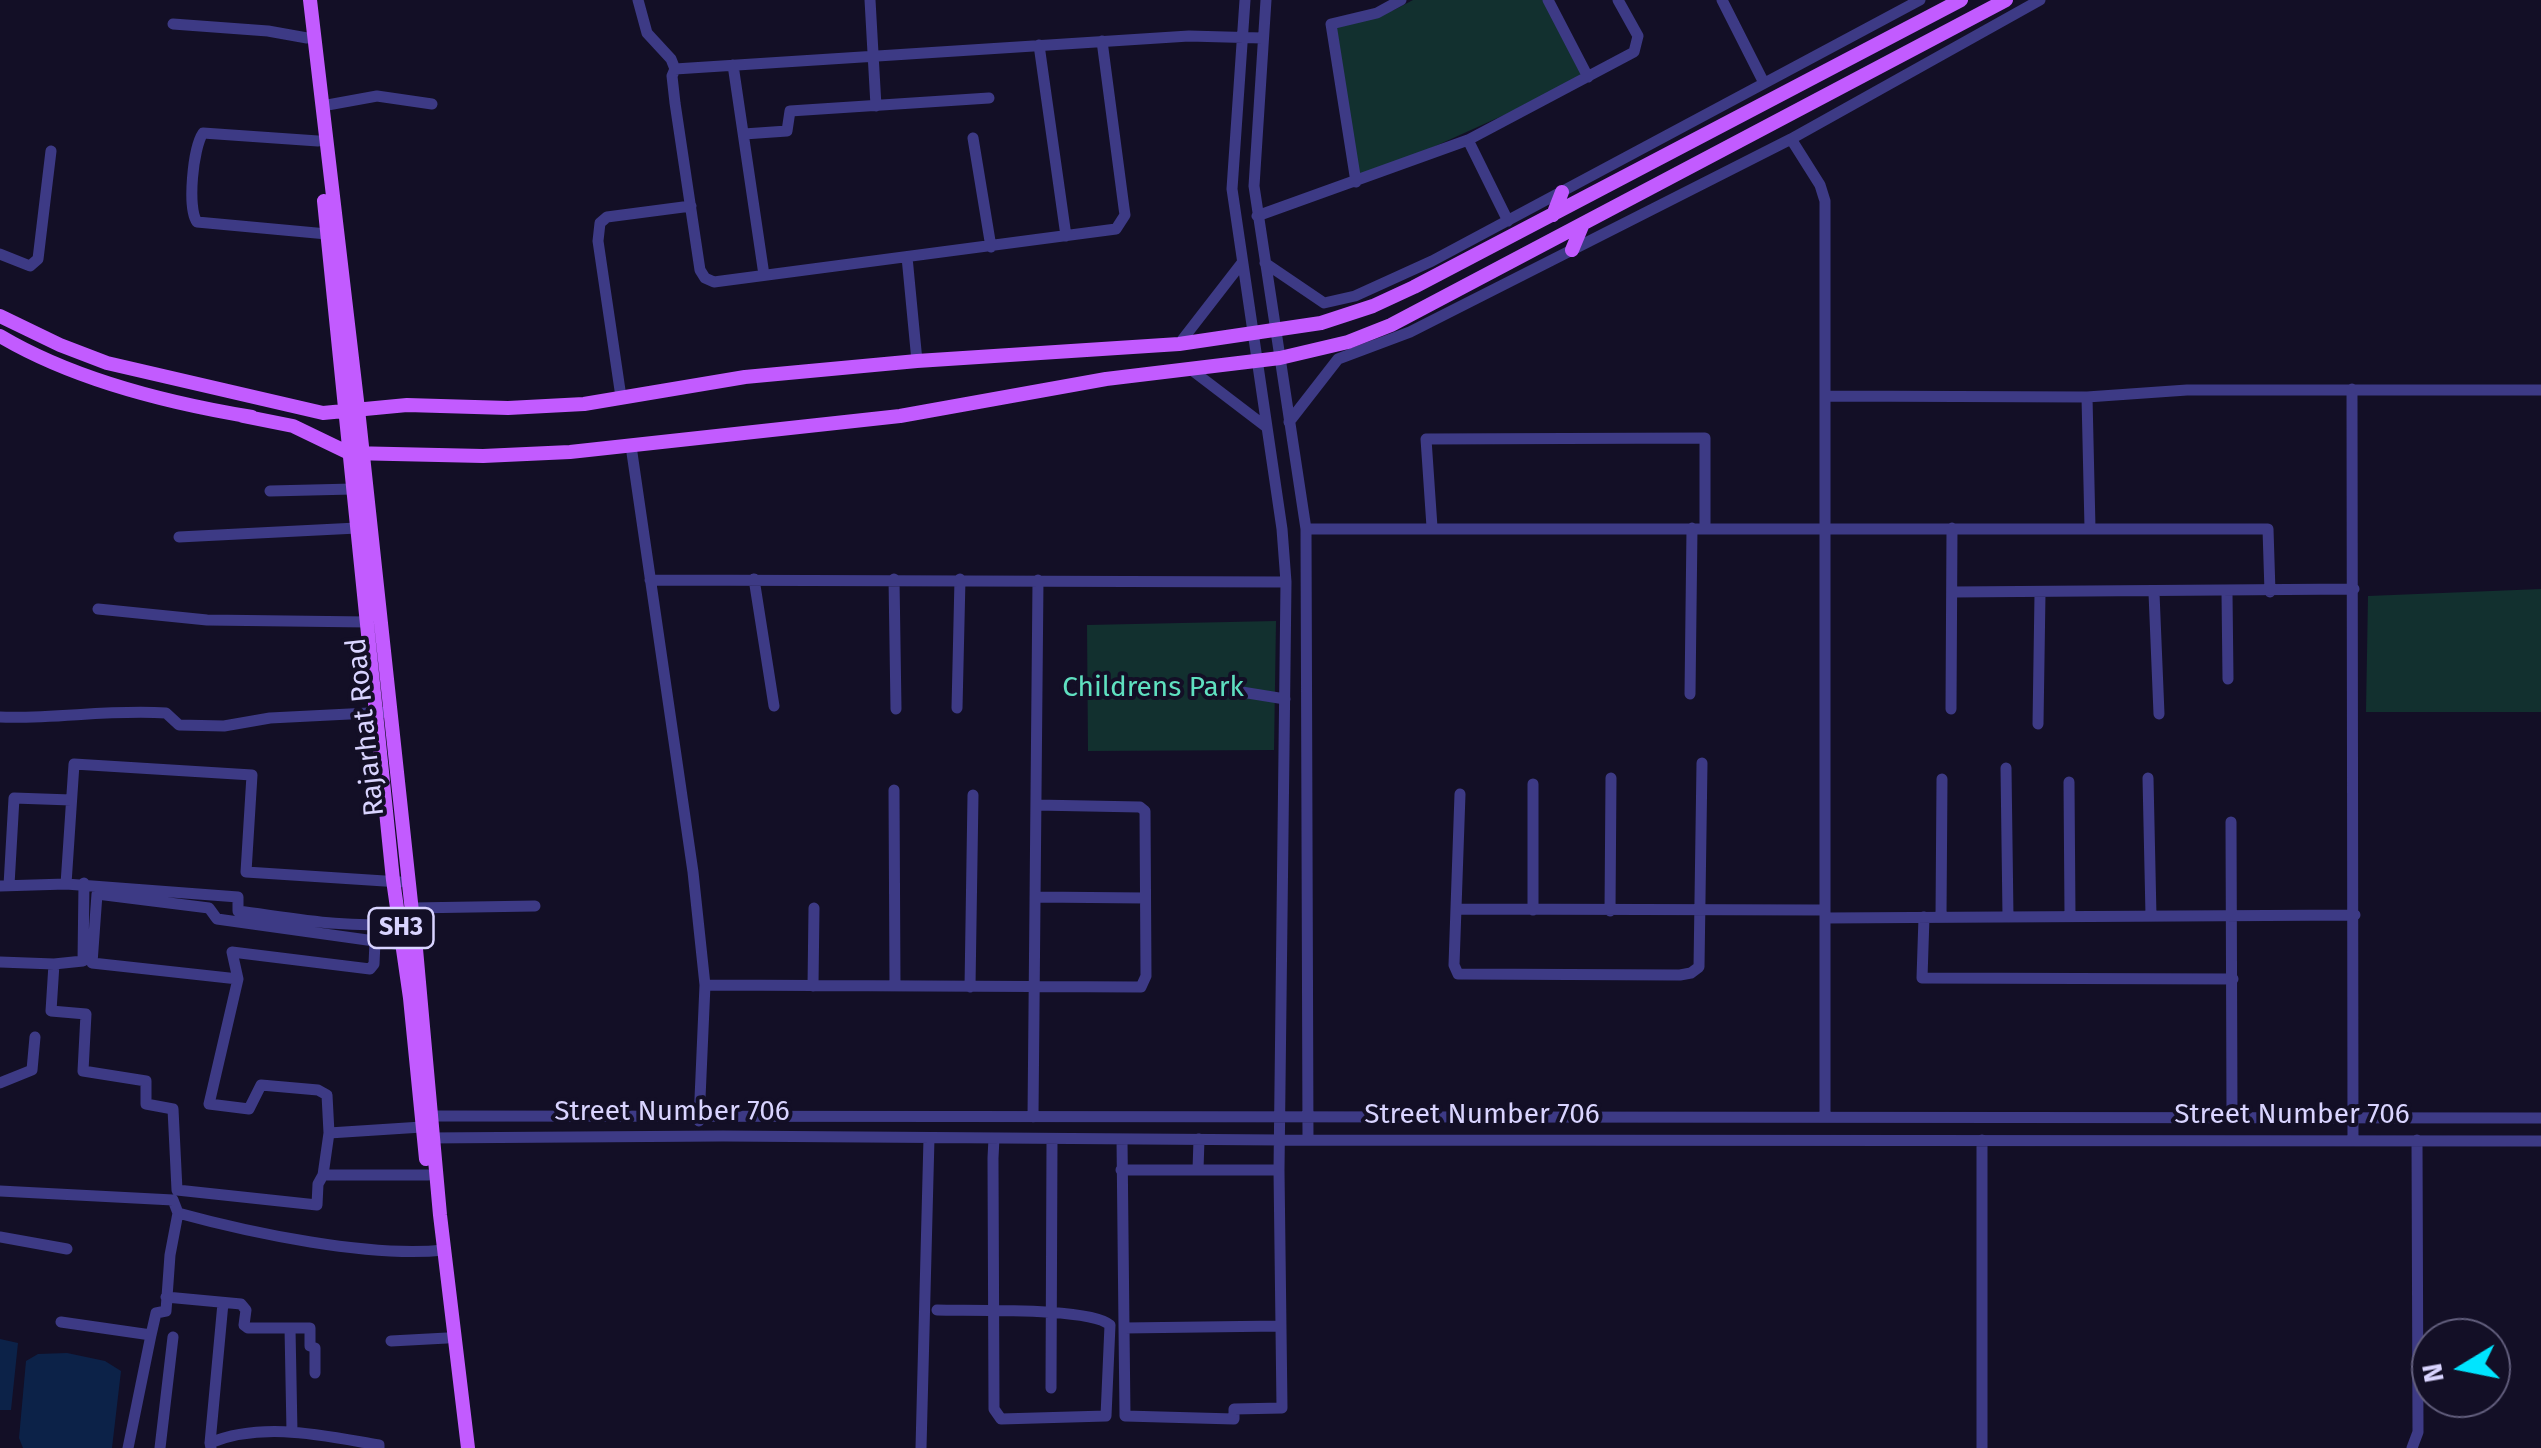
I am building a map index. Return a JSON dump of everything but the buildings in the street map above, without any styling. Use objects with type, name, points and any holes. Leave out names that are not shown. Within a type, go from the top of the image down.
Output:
[{"type":"main road","name":"Rajarhat Road","points":[[302,0],[327,234],[351,409]]},
{"type":"main road","name":"Rajarhat Road","points":[[310,0],[355,453],[384,712],[409,886],[428,1174],[441,1251],[458,1448]]},
{"type":"main road","points":[[0,316],[60,346],[107,363],[322,413],[407,405],[508,408],[584,404],[746,376],[1179,344],[1277,331],[1321,323],[1373,306],[1961,0]]},
{"type":"main road","points":[[0,336],[30,354],[128,388],[198,408],[304,424],[355,453],[483,456],[631,446],[900,416],[1188,368],[1280,358],[1348,342],[1391,325],[2006,0]]},
{"type":"main road","points":[[1553,215],[1562,192]]},
{"type":"main road","points":[[1572,250],[1582,225]]},
{"type":"main road","name":"Rajarhat Road","points":[[355,453],[357,528],[384,712],[393,880],[468,1448]]},
{"type":"street","points":[[638,0],[647,33],[675,69],[673,89],[700,270],[714,282],[1116,228],[1125,216],[1102,41]]},
{"type":"street","points":[[870,0],[876,106]]},
{"type":"street","points":[[1122,1139],[1125,1416],[1234,1419],[1234,1408],[1282,1408],[1279,1170],[1286,582],[1282,528],[1232,189],[1245,0]]},
{"type":"street","points":[[1266,0],[1254,186],[1306,529],[1308,1140]]},
{"type":"street","points":[[1356,182],[1331,24],[1377,13],[1401,0]]},
{"type":"street","points":[[1548,0],[1588,77]]},
{"type":"street","points":[[1257,216],[1468,140],[1636,50],[1638,36],[1618,0]]},
{"type":"street","points":[[1722,0],[1763,81]]},
{"type":"street","points":[[1266,263],[1330,304],[1396,279],[1920,0]]},
{"type":"street","points":[[1289,422],[1338,360],[1410,332],[1791,139],[2040,0]]},
{"type":"street","points":[[173,24],[307,38]]},
{"type":"street","points":[[675,69],[1189,36],[1262,38]]},
{"type":"street","points":[[1038,45],[1066,236]]},
{"type":"street","points":[[734,65],[764,275]]},
{"type":"street","points":[[322,106],[377,96],[432,104]]},
{"type":"street","points":[[744,134],[787,131],[790,112],[989,98]]},
{"type":"street","points":[[318,141],[203,132],[197,142],[191,208],[197,222],[327,234]]},
{"type":"street","points":[[974,138],[991,246]]},
{"type":"street","points":[[1791,139],[1820,185],[1825,201],[1825,1116]]},
{"type":"street","points":[[1468,140],[1508,221]]},
{"type":"street","points":[[0,254],[30,266],[38,259],[51,151]]},
{"type":"street","points":[[621,398],[598,241],[600,223],[608,217],[691,206]]},
{"type":"street","points":[[906,257],[917,361]]},
{"type":"street","points":[[1179,344],[1241,264]]},
{"type":"street","points":[[1188,368],[1265,426]]},
{"type":"street","points":[[2352,389],[2353,1140]]},
{"type":"street","points":[[1826,396],[2087,397],[2187,390],[2541,390]]},
{"type":"street","points":[[2087,397],[2090,528]]},
{"type":"street","points":[[1432,528],[1426,439],[1705,438],[1690,694]]},
{"type":"street","points":[[631,446],[693,872],[704,985],[698,1136]]},
{"type":"street","points":[[270,491],[353,489]]},
{"type":"street","points":[[179,537],[357,528]]},
{"type":"street","points":[[1952,528],[1952,709]]},
{"type":"street","points":[[1306,529],[2268,530],[2270,592]]},
{"type":"street","points":[[754,579],[774,706]]},
{"type":"street","points":[[894,579],[896,709]]},
{"type":"street","points":[[650,580],[1286,582]]},
{"type":"street","points":[[957,708],[960,580]]},
{"type":"street","points":[[1033,1118],[1038,580]]},
{"type":"street","points":[[1953,592],[2226,593],[2354,589]]},
{"type":"street","points":[[2154,593],[2158,714]]},
{"type":"street","points":[[2226,593],[2228,679]]},
{"type":"street","points":[[2038,724],[2040,594]]},
{"type":"street","points":[[98,609],[206,620],[368,622]]},
{"type":"street","points":[[1217,688],[1286,699]]},
{"type":"street","points":[[0,717],[148,711],[166,712],[179,725],[224,726],[270,718],[384,712]]},
{"type":"street","points":[[1460,794],[1454,965],[1458,974],[1691,973],[1699,966],[1702,763]]},
{"type":"street","points":[[66,884],[74,764],[252,775],[246,872],[238,911],[356,924],[401,922]]},
{"type":"street","points":[[2006,768],[2008,917]]},
{"type":"street","points":[[1610,911],[1611,778]]},
{"type":"street","points":[[2148,778],[2151,916]]},
{"type":"street","points":[[1940,917],[1942,779]]},
{"type":"street","points":[[2069,782],[2070,916]]},
{"type":"street","points":[[1532,784],[1533,910]]},
{"type":"street","points":[[894,790],[895,986]]},
{"type":"street","points":[[970,987],[973,795]]},
{"type":"street","points":[[0,796],[72,800]]},
{"type":"street","points":[[14,798],[5,885],[84,883],[238,897]]},
{"type":"street","points":[[704,985],[1141,987],[1146,976],[1145,811],[1140,807],[1036,805]]},
{"type":"street","points":[[2231,822],[2232,1117]]},
{"type":"street","points":[[246,872],[393,880],[409,886]]},
{"type":"street","points":[[0,962],[54,964],[83,960],[84,883]]},
{"type":"street","points":[[238,979],[92,962],[96,894],[209,908],[218,919],[404,945]]},
{"type":"street","points":[[1035,897],[1145,898]]},
{"type":"street","points":[[411,908],[535,906]]},
{"type":"street","points":[[813,986],[814,908]]},
{"type":"street","points":[[1458,909],[1924,917],[2355,916]]},
{"type":"street","points":[[1924,917],[1922,978],[2232,980]]},
{"type":"street","points":[[0,1192],[317,1206],[329,1132],[327,1095],[318,1090],[261,1085],[249,1109],[209,1104],[238,979],[232,952],[370,969],[374,964],[374,942]]},
{"type":"street","points":[[54,964],[51,1011],[86,1014],[83,1071],[146,1082],[146,1104],[173,1109],[176,1201],[166,1312],[156,1313],[128,1448]]},
{"type":"street","points":[[0,1084],[32,1070],[36,1037]]},
{"type":"street","points":[[329,1132],[700,1118],[2541,1118]]},
{"type":"street","name":"Street Number 706","points":[[426,1127],[698,1136],[1199,1140],[2539,1142]]},
{"type":"street","points":[[921,1448],[929,1138]]},
{"type":"street","points":[[937,1310],[994,1311],[1051,1313],[1101,1316],[1110,1325],[1106,1416],[996,1416],[994,1311],[994,1138]]},
{"type":"street","points":[[1051,1388],[1052,1138]]},
{"type":"street","points":[[1198,1170],[1199,1140]]},
{"type":"street","points":[[1982,1140],[1982,1448]]},
{"type":"street","points":[[2412,1448],[2418,1432],[2417,1140]]},
{"type":"street","points":[[1121,1170],[1279,1170]]},
{"type":"street","points":[[323,1175],[428,1174]]},
{"type":"street","points":[[176,1201],[220,1224],[397,1252],[441,1251]]},
{"type":"street","points":[[0,1237],[67,1249]]},
{"type":"street","points":[[166,1297],[244,1307],[244,1324],[248,1328],[310,1328],[315,1373]]},
{"type":"street","points":[[211,1446],[223,1303]]},
{"type":"street","points":[[61,1322],[151,1335]]},
{"type":"street","points":[[1124,1328],[1280,1326]]},
{"type":"street","points":[[290,1328],[292,1432]]},
{"type":"street","points":[[160,1448],[172,1337]]},
{"type":"street","points":[[390,1340],[447,1338]]},
{"type":"street","points":[[211,1446],[222,1438],[292,1432],[379,1448]]},
{"type":"green space","points":[[1413,0],[1548,0],[1588,77],[1356,182],[1331,24],[1394,10]]},
{"type":"green space","points":[[2541,589],[2541,712],[2366,712],[2368,596]]},
{"type":"green space","name":"Childrens Park","points":[[1276,621],[1274,750],[1088,751],[1087,625]]},
{"type":"water","points":[[0,1339],[18,1343],[11,1410],[0,1410]]},
{"type":"water","points":[[67,1353],[105,1361],[121,1371],[112,1448],[23,1448],[19,1438],[26,1361],[38,1354]]}]
